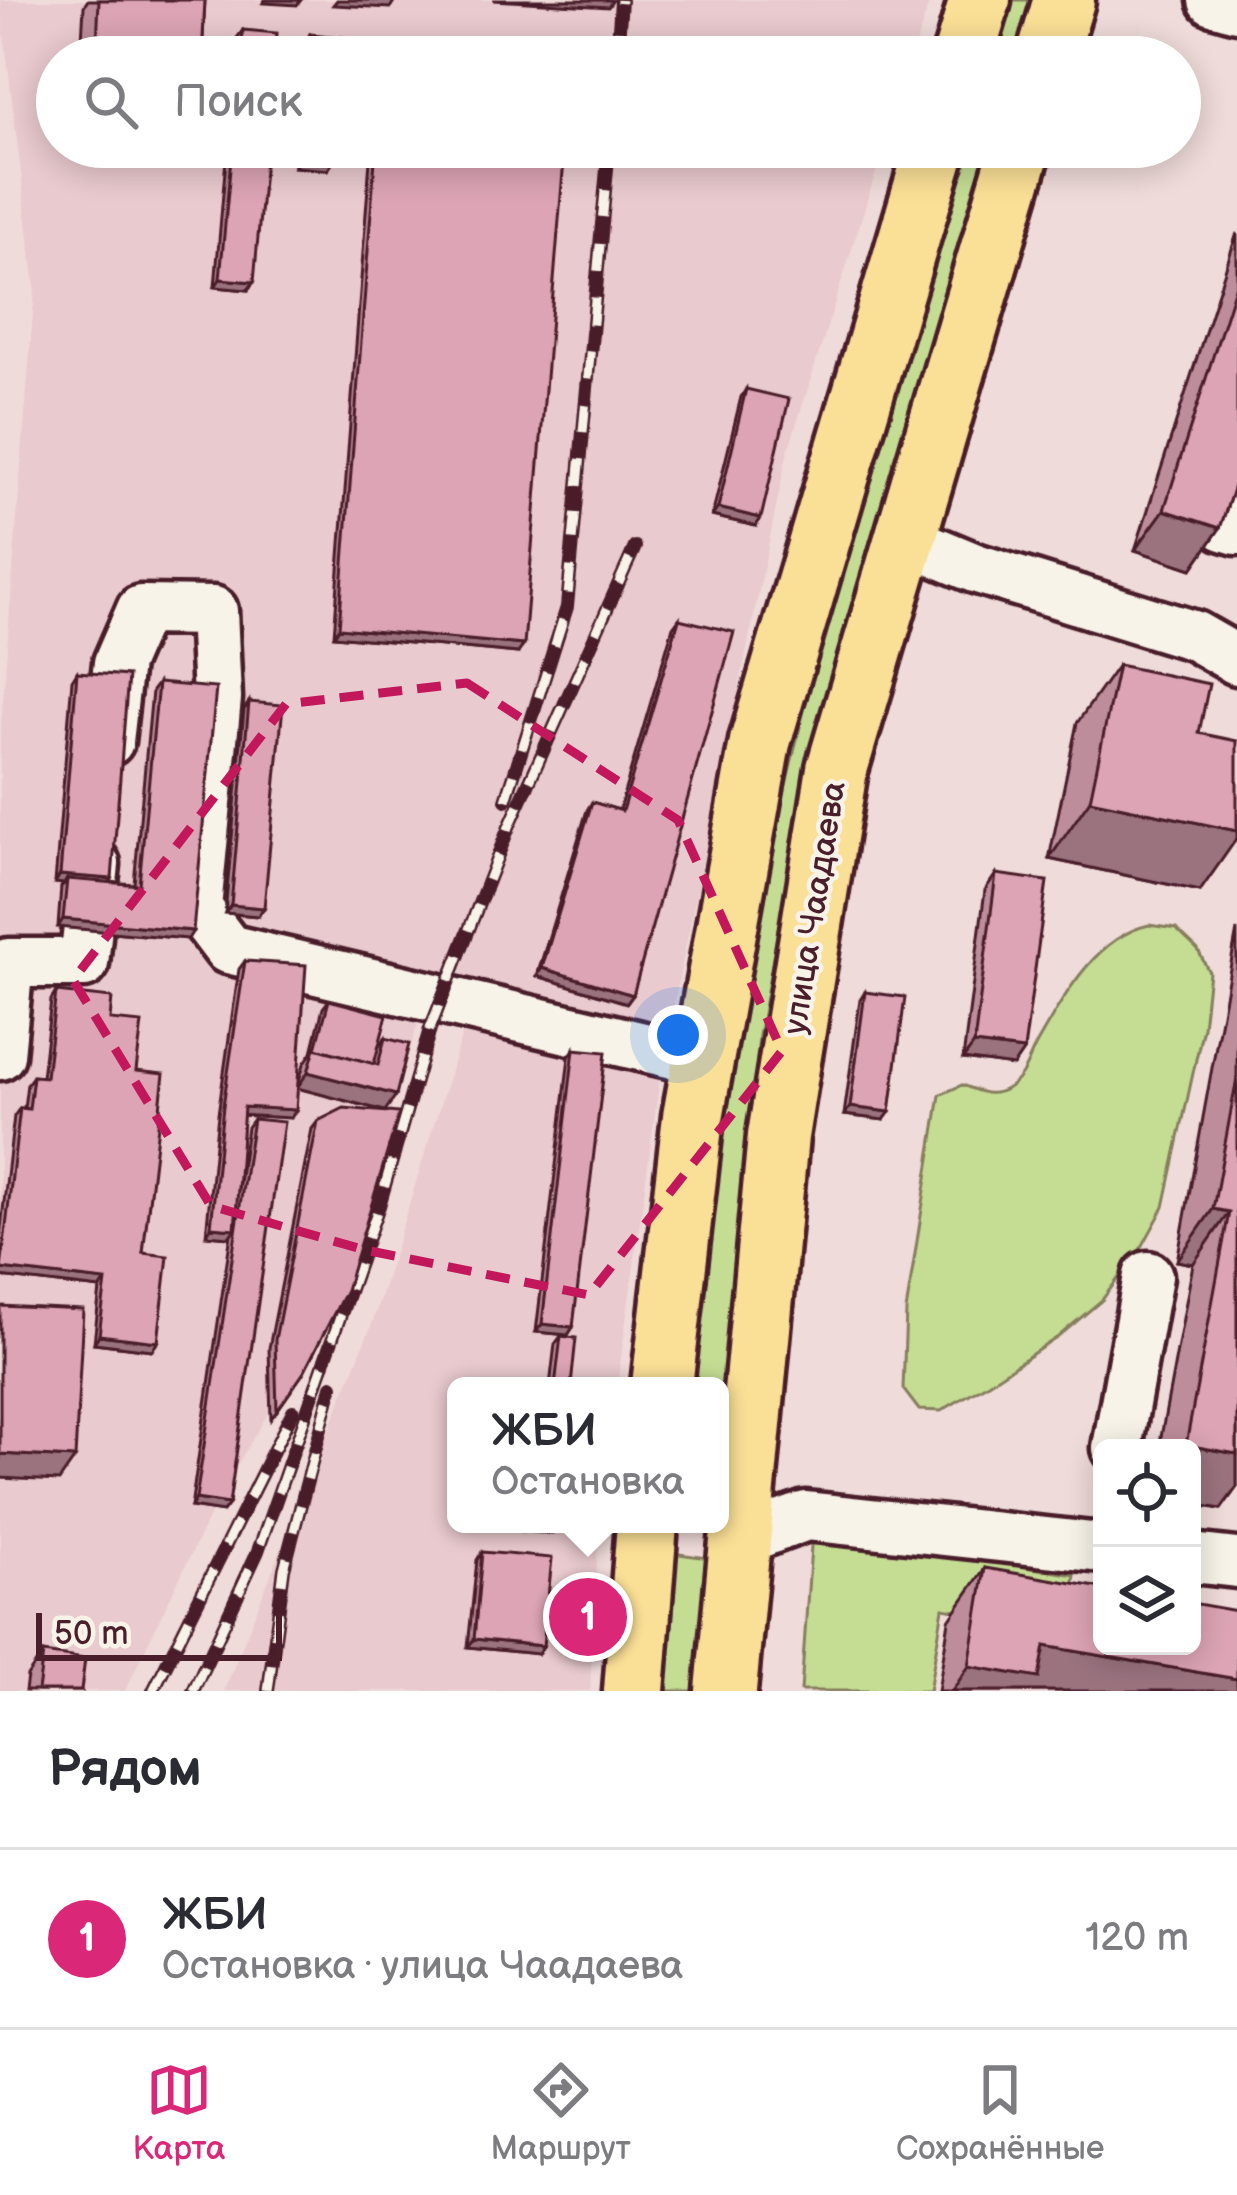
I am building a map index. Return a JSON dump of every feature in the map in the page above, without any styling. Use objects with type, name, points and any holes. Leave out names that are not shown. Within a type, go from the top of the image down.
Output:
[{"type":"main road","points":[[969,36],[980,0]]},
{"type":"main road","points":[[1054,36],[1064,0]]},
{"type":"main road","points":[[663,1377],[703,1061],[760,742],[930,168]]},
{"type":"main road","name":"улица Чаадаева","points":[[726,1691],[778,1136],[833,792],[1015,168]]},
{"type":"main road","points":[[634,1691],[645,1533]]},
{"type":"street","points":[[1213,0],[1237,7]]},
{"type":"street","points":[[1237,487],[1224,526],[1237,530]]},
{"type":"street","points":[[905,538],[975,568],[1195,636],[1237,660]]},
{"type":"street","points":[[0,1055],[10,964],[84,963],[118,664],[141,610],[213,610],[217,698],[197,908],[228,949],[703,1061]]},
{"type":"street","points":[[1119,1439],[1148,1276]]},
{"type":"street","points":[[739,1541],[806,1516],[1093,1542]]},
{"type":"street","points":[[1091,1595],[1100,1547]]},
{"type":"street","points":[[1201,1559],[1237,1563]]},
{"type":"highlighted area","points":[[467,683],[678,820],[782,1051],[589,1295],[365,1250],[211,1206],[73,980],[286,704]]},
{"type":"shaded area","points":[[0,0],[930,0],[919,36],[36,36],[36,168],[877,168],[787,454],[663,1057],[618,1377],[447,1377],[447,1533],[599,1533],[590,1691],[224,1691],[372,1324],[468,1015],[426,998],[327,1314],[220,1494],[125,1691],[0,1691],[0,739],[35,287]]},
{"type":"green space","points":[[1009,0],[1040,0],[1029,36],[998,36]]},
{"type":"green space","points":[[958,168],[990,168],[852,624],[784,896],[759,1036],[729,1377],[695,1377],[732,1031],[760,891],[827,616]]},
{"type":"green space","points":[[1149,925],[1176,929],[1198,950],[1209,972],[1203,1027],[1164,1207],[1142,1247],[1102,1300],[1058,1337],[941,1411],[919,1410],[903,1389],[906,1311],[940,1095],[962,1085],[989,1093],[1012,1085],[1082,972],[1112,942]]},
{"type":"green space","points":[[812,1532],[1075,1575],[1067,1628],[943,1608],[929,1691],[801,1691]]},
{"type":"green space","points":[[672,1553],[708,1558],[697,1691],[661,1691]]},
{"type":"building","points":[[99,0],[205,0],[203,36],[97,36]]},
{"type":"building","points":[[243,30],[277,33],[277,36],[243,36]]},
{"type":"building","points":[[230,168],[264,168],[254,282],[220,279]]},
{"type":"building","points":[[374,168],[563,168],[524,645],[339,628]]},
{"type":"building","points":[[1237,281],[1237,477],[1220,528],[1164,510]]},
{"type":"building","points":[[746,389],[789,399],[761,518],[718,508]]},
{"type":"building","points":[[679,619],[734,632],[633,995],[542,968],[592,802],[622,811]]},
{"type":"building","points":[[1118,665],[1209,684],[1199,733],[1237,741],[1237,831],[1090,800]]},
{"type":"building","points":[[77,672],[128,676],[112,879],[60,875]]},
{"type":"building","points":[[158,683],[216,688],[193,931],[63,919],[67,879],[139,885]]},
{"type":"building","points":[[249,702],[283,705],[264,908],[231,905]]},
{"type":"building","points":[[996,874],[1047,881],[1024,1050],[974,1044]]},
{"type":"building","points":[[245,961],[306,965],[296,1110],[244,1107],[235,1229],[211,1227]]},
{"type":"building","points":[[56,992],[112,998],[110,1020],[142,1023],[136,1071],[164,1074],[143,1253],[168,1256],[158,1342],[99,1335],[106,1281],[1,1269],[20,1108],[29,1109],[33,1076],[46,1077]]},
{"type":"building","points":[[865,992],[905,997],[890,1112],[850,1107]]},
{"type":"building","points":[[329,1000],[387,1015],[374,1064],[316,1048]]},
{"type":"building","points":[[385,1038],[409,1044],[396,1095],[308,1072],[315,1048],[378,1065]]},
{"type":"building","points":[[574,1049],[606,1052],[573,1327],[542,1324]]},
{"type":"building","points":[[1237,1078],[1237,1454],[1201,1448],[1201,1439],[1187,1439],[1229,1212],[1213,1209]]},
{"type":"building","points":[[344,1108],[399,1113],[346,1290],[304,1372],[277,1411],[275,1340],[318,1121]]},
{"type":"building","points":[[253,1119],[284,1122],[229,1504],[196,1499]]},
{"type":"building","points":[[0,1306],[83,1310],[75,1458],[0,1454]]},
{"type":"building","points":[[561,1336],[576,1338],[572,1377],[556,1377]]},
{"type":"building","points":[[482,1552],[552,1558],[543,1646],[474,1639]]},
{"type":"building","points":[[985,1568],[1093,1586],[1093,1654],[1045,1646],[1039,1678],[969,1666]]},
{"type":"building","points":[[1201,1605],[1237,1611],[1237,1679],[1097,1655],[1201,1655]]},
{"type":"building","points":[[43,1653],[85,1659],[81,1691],[38,1691]]},
{"type":"railway","points":[[618,36],[621,0]]},
{"type":"railway","points":[[506,800],[567,607],[607,168]]},
{"type":"railway","points":[[193,1691],[258,1551],[379,1206],[430,1029],[509,827],[635,547]]},
{"type":"railway","points":[[268,1691],[284,1569],[332,1386]]},
{"type":"railway","points":[[153,1691],[293,1411]]},
{"type":"place","name":"ЖБИ","points":[[588,1617]]}]
